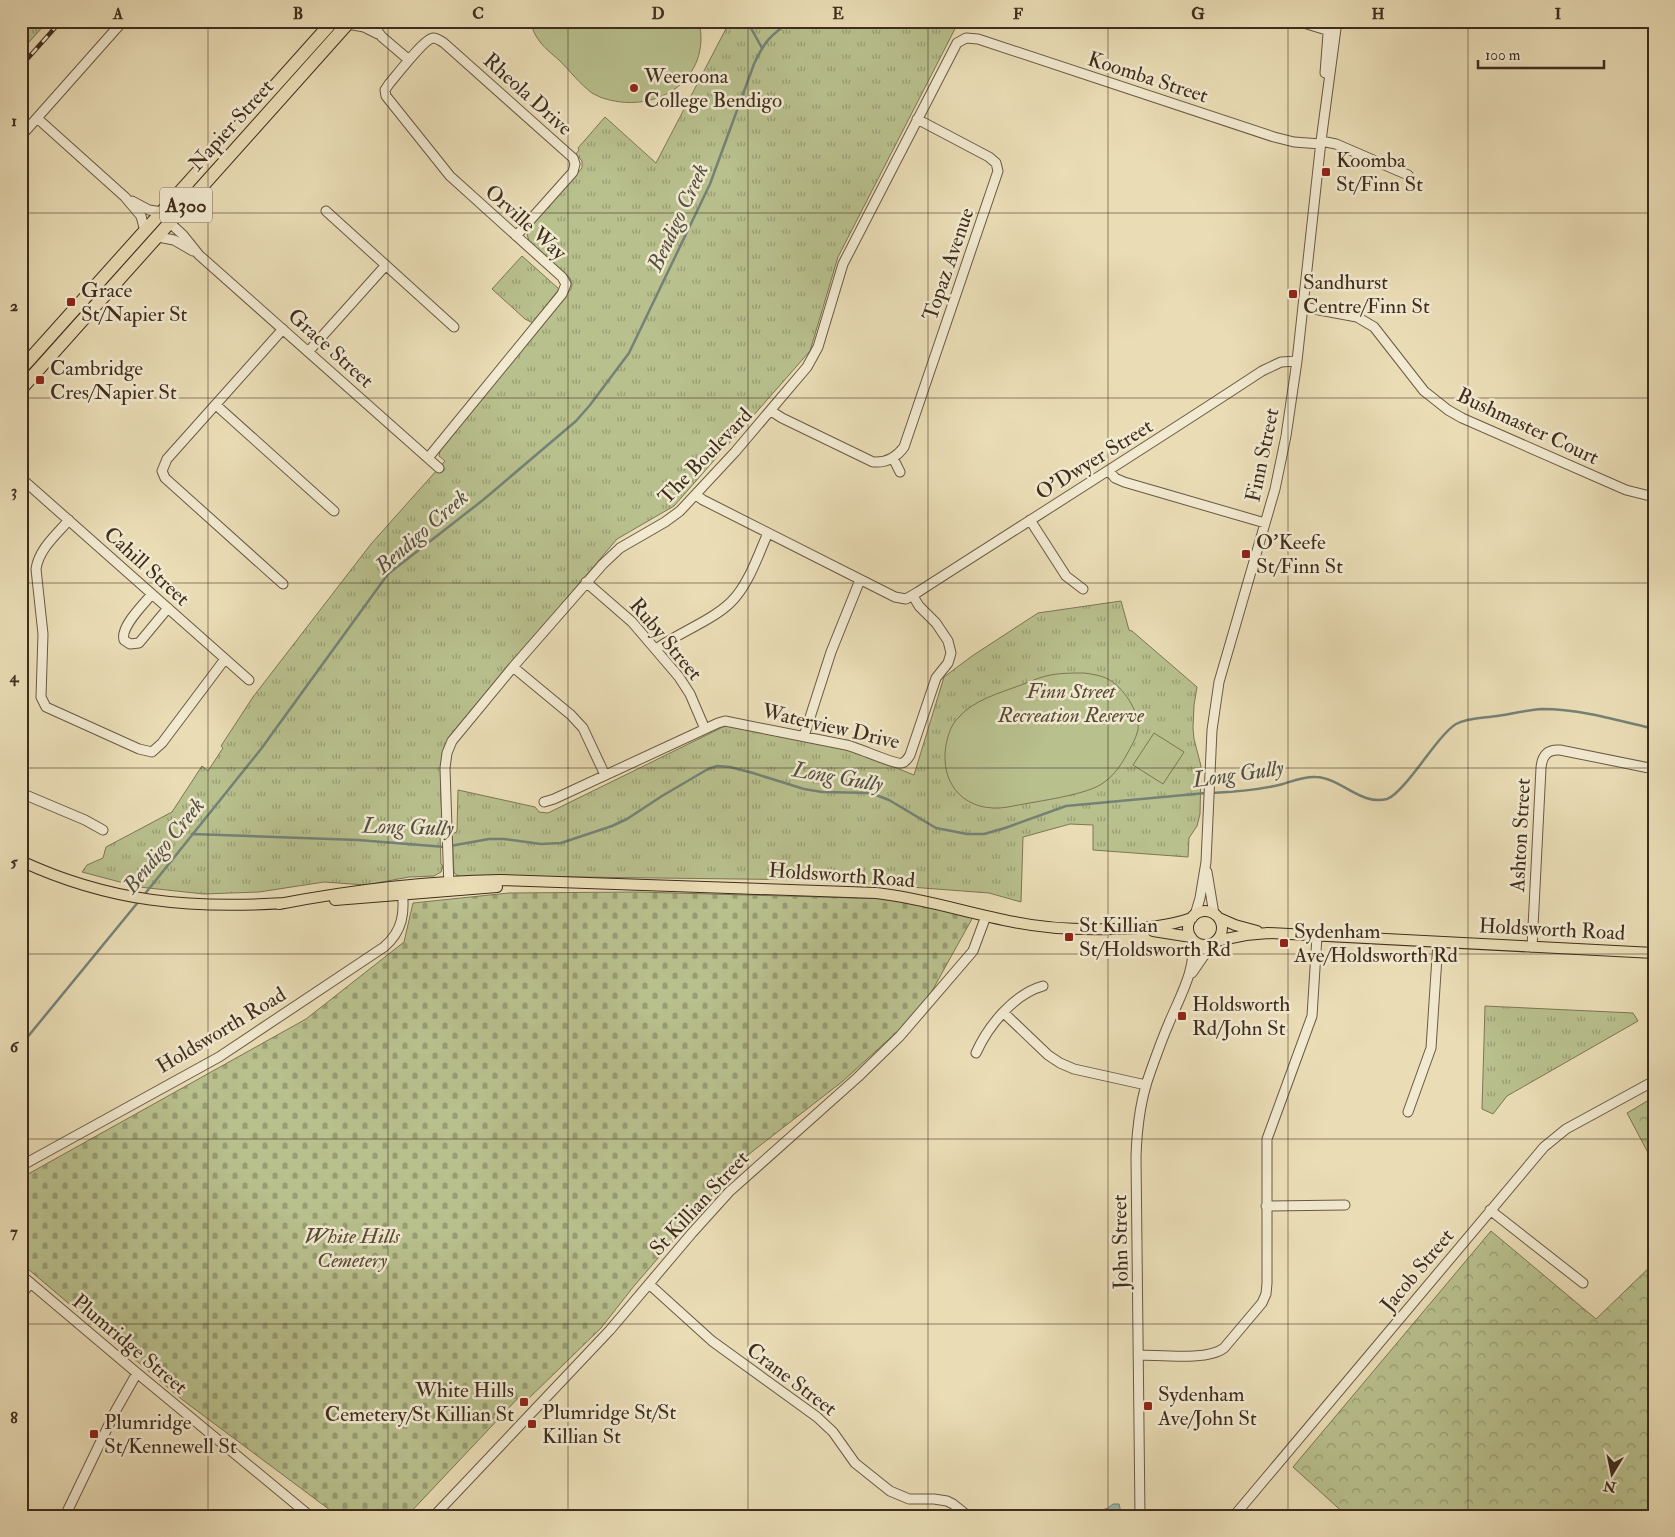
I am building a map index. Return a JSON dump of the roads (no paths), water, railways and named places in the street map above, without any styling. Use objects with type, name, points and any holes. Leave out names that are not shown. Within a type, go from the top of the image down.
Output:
[{"type":"highway","name":"Napier Street","points":[[21,369],[333,21]]},
{"type":"highway","name":"Napier Street","points":[[21,389],[349,23]]},
{"type":"highway","points":[[104,277],[138,248],[159,225],[170,223]]},
{"type":"highway","points":[[73,311],[78,314],[81,313],[98,294],[133,264]]},
{"type":"main road","name":"Holdsworth Road","points":[[21,861],[101,890],[136,898],[173,903],[221,906],[279,904],[448,886],[576,883],[863,892],[918,899],[986,916],[1044,926],[1084,929],[1132,929],[1165,926],[1193,916]]},
{"type":"main road","points":[[1204,912],[1216,916],[1222,928],[1221,933],[1214,942],[1201,945],[1192,938],[1188,927],[1193,916],[1204,912]]},
{"type":"main road","name":"Holdsworth Road","points":[[1216,916],[1243,927],[1268,933]]},
{"type":"main road","name":"Holdsworth Road","points":[[1132,929],[1164,932],[1192,938]]},
{"type":"main road","name":"Holdsworth Road","points":[[1214,942],[1246,935],[1268,933],[1654,953]]},
{"type":"street","points":[[21,136],[123,21]]},
{"type":"street","points":[[370,21],[382,37]]},
{"type":"street","points":[[1297,21],[1332,32]]},
{"type":"street","name":"Finn Street","points":[[1329,21],[1332,32]]},
{"type":"street","name":"Finn Street","points":[[1193,916],[1200,898],[1206,862],[1212,730],[1219,682],[1282,460],[1297,361],[1332,32],[1337,21]]},
{"type":"street","points":[[349,23],[364,27],[382,37],[409,60]]},
{"type":"street","name":"Koomba Street","points":[[966,38],[991,44],[1274,137],[1294,142],[1336,144],[1408,174]]},
{"type":"street","name":"The Boulevard","points":[[448,886],[445,768],[450,746],[456,734],[586,582],[615,552],[673,517],[696,495],[771,411],[807,367],[815,354],[843,264],[954,48],[957,43],[966,38]]},
{"type":"street","name":"Rheola Drive","points":[[409,60],[429,39],[440,40],[573,158],[575,164],[573,172],[516,236]]},
{"type":"street","name":"Orville Way","points":[[409,60],[386,87],[386,96],[450,176],[562,277],[566,284],[564,290],[428,458]]},
{"type":"street","points":[[38,118],[125,197],[141,216],[145,231]]},
{"type":"street","name":"Topaz Avenue","points":[[893,458],[901,451],[906,442],[998,170],[996,163],[990,157],[917,119]]},
{"type":"street","points":[[125,197],[149,210],[162,212]]},
{"type":"street","points":[[326,210],[454,326]]},
{"type":"street","name":"Grace Street","points":[[170,223],[183,235],[199,255],[439,468]]},
{"type":"street","name":"Grace Street","points":[[158,237],[174,240],[199,255]]},
{"type":"street","points":[[308,352],[386,264]]},
{"type":"street","name":"Bushmaster Court","points":[[1303,307],[1357,317],[1374,327],[1424,391],[1448,410],[1462,418],[1626,490],[1654,497]]},
{"type":"street","points":[[283,329],[162,467],[162,474],[283,584]]},
{"type":"street","name":"O'Dwyer Street","points":[[913,596],[1266,369],[1281,362],[1297,361]]},
{"type":"street","points":[[216,405],[334,510]]},
{"type":"street","points":[[771,411],[868,460],[878,462],[893,458],[900,472]]},
{"type":"street","points":[[1109,471],[1115,478],[1124,482],[1264,524]]},
{"type":"street","name":"Cahill Street","points":[[21,478],[249,680]]},
{"type":"street","points":[[696,495],[897,598],[906,599],[913,596]]},
{"type":"street","points":[[69,520],[39,556],[36,569],[43,634],[41,697],[46,707],[138,749],[152,752],[162,744],[225,659]]},
{"type":"street","points":[[1030,520],[1066,576],[1083,590]]},
{"type":"street","points":[[656,649],[721,610],[732,601],[745,583],[768,533]]},
{"type":"street","points":[[804,736],[831,652],[860,580]]},
{"type":"street","name":"Ruby Street","points":[[586,582],[626,615],[683,682],[705,729]]},
{"type":"street","points":[[152,594],[123,630],[123,637],[127,642],[139,643],[168,608]]},
{"type":"street","name":"Waterview Drive","points":[[544,802],[705,729],[729,721],[859,748],[895,763],[902,763],[907,760],[936,678],[948,664],[951,654],[948,641],[936,623],[919,606],[913,596]]},
{"type":"street","points":[[513,667],[571,715],[583,728],[605,775]]},
{"type":"street","name":"Ashton Street","points":[[1532,946],[1541,768],[1544,756],[1551,750],[1560,750],[1654,769]]},
{"type":"street","points":[[21,793],[85,820],[103,830]]},
{"type":"street","name":"Finn Street","points":[[1206,862],[1216,916]]},
{"type":"street","name":"Holdsworth Road","points":[[21,1166],[218,1057],[384,947],[393,939],[401,924],[403,910],[402,890]]},
{"type":"street","name":"St Killian Street","points":[[434,1516],[596,1345],[729,1192],[891,1046],[973,951],[986,916]]},
{"type":"street","points":[[1138,1355],[1201,1356],[1218,1352],[1224,1348],[1264,1299],[1266,1283],[1266,1139],[1312,1016],[1317,936]]},
{"type":"street","name":"John Street","points":[[1140,1516],[1136,1156],[1140,1110],[1146,1085],[1168,1025],[1189,977],[1194,953],[1192,938]]},
{"type":"street","name":"John Street","points":[[1189,977],[1214,942]]},
{"type":"street","points":[[1408,1112],[1432,1048],[1438,942]]},
{"type":"street","points":[[976,1052],[988,1030],[1022,995],[1042,986]]},
{"type":"street","points":[[1004,1013],[1060,1064],[1074,1069],[1146,1085]]},
{"type":"street","name":"Jacob Street","points":[[1234,1516],[1544,1147],[1566,1129],[1654,1080]]},
{"type":"street","points":[[1266,1206],[1346,1205]]},
{"type":"street","points":[[1490,1210],[1583,1283]]},
{"type":"street","name":"Plumridge Street","points":[[21,1275],[137,1374],[310,1516]]},
{"type":"street","points":[[21,1294],[31,1283]]},
{"type":"street","name":"Crane Street","points":[[649,1284],[712,1341],[817,1417],[833,1432],[855,1463],[890,1491],[909,1499],[947,1501],[968,1516]]},
{"type":"street","points":[[65,1516],[116,1410],[137,1374]]},
{"type":"water","points":[[1113,1504],[1119,1504],[1122,1516],[1091,1516],[1108,1508]]},
{"type":"waterway","points":[[747,21],[762,48]]},
{"type":"waterway","name":"Bendigo Creek","points":[[144,895],[261,749],[388,574],[483,500],[576,421],[629,353],[710,184],[754,64],[769,39],[792,21]]},
{"type":"waterway","name":"Long Gully","points":[[1211,793],[1262,788],[1302,778],[1316,777],[1334,782],[1368,799],[1387,799],[1406,783],[1441,738],[1456,724],[1470,719],[1531,710],[1556,709],[1584,713],[1654,729]]},
{"type":"waterway","name":"Long Gully","points":[[450,846],[489,839],[541,844],[561,843],[627,819],[662,796],[708,769],[717,766],[753,773],[804,789],[822,792],[871,793],[889,800],[936,828],[967,834],[984,834],[1066,806],[1206,793]]},
{"type":"waterway","name":"Long Gully","points":[[192,834],[358,840],[445,847]]},
{"type":"waterway","name":"Bendigo Creek","points":[[21,1045],[139,901]]},
{"type":"railway","points":[[21,66],[61,21]]},
{"type":"place","name":"Weeroona College Bendigo","points":[[634,88]]},
{"type":"place","name":"Koomba St/Finn St","points":[[1326,172]]},
{"type":"place","name":"Sandhurst Centre/Finn St","points":[[1293,294]]},
{"type":"place","name":"Grace St/Napier St","points":[[71,302]]},
{"type":"place","name":"Cambridge Cres/Napier St","points":[[40,380]]},
{"type":"place","name":"O'Keefe St/Finn St","points":[[1246,554]]},
{"type":"place","name":"St Killian St/Holdsworth Rd","points":[[1069,937]]},
{"type":"place","name":"Sydenham Ave/Holdsworth Rd","points":[[1284,943]]},
{"type":"place","name":"Holdsworth Rd/John St","points":[[1182,1016]]},
{"type":"place","name":"White Hills Cemetery/St Killian St","points":[[524,1402]]},
{"type":"place","name":"Sydenham Ave/John St","points":[[1148,1406]]},
{"type":"place","name":"Plumridge St/St Killian St","points":[[532,1424]]},
{"type":"place","name":"Plumridge St/Kennewell St","points":[[94,1434]]},
{"type":"park label","name":"Finn Street Recreation Reserve","points":[[1071,703]]},
{"type":"park label","name":"White Hills Cemetery","points":[[352,1248]]}]
